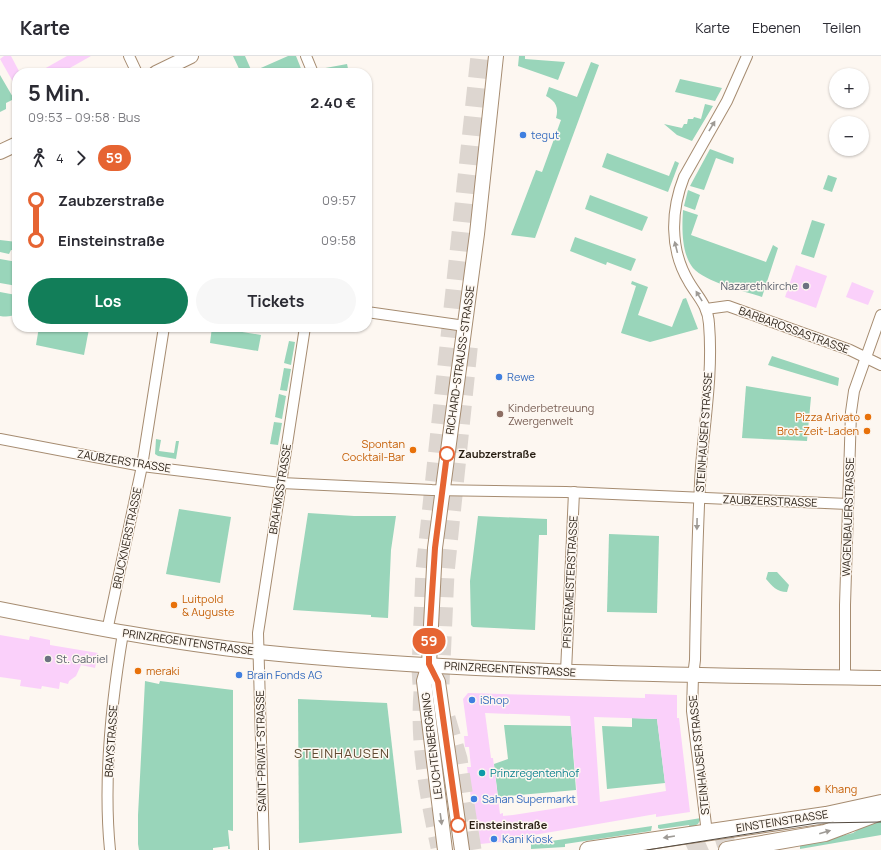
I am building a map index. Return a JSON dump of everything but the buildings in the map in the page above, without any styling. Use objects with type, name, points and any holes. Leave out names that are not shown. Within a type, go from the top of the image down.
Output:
[{"type":"main road","points":[[166,68],[191,56]]},
{"type":"main road","name":"RICHARD-STRAUSS-STRASSE","points":[[429,664],[435,548],[477,234],[496,56]]},
{"type":"main road","points":[[0,152],[12,146]]},
{"type":"main road","name":"PRINZREGENTENSTRASSE","points":[[0,609],[107,631],[258,652],[566,672],[693,676],[881,678]]},
{"type":"main road","name":"LEUCHTENBERGRING","points":[[429,664],[424,682],[445,850]]},
{"type":"main road","name":"LEUCHTENBERGRING","points":[[429,664],[438,682],[462,850]]},
{"type":"main road","name":"EINSTEINSTRASSE","points":[[588,850],[826,815],[881,803]]},
{"type":"main road","name":"EINSTEINSTRASSE","points":[[727,850],[825,833],[881,812]]},
{"type":"street","points":[[129,56],[135,68]]},
{"type":"street","points":[[306,56],[311,68]]},
{"type":"street","name":"STEINHAUSER STRASSE","points":[[707,833],[692,712],[695,660],[699,498],[710,359],[709,323],[706,309],[700,296],[685,274],[673,235],[675,205],[684,177],[727,101],[747,56]]},
{"type":"street","name":"BARBAROSSASTRASSE","points":[[706,309],[728,306],[850,350],[881,365]]},
{"type":"street","points":[[372,313],[465,326]]},
{"type":"street","name":"WAGENBAUERSTRASSE","points":[[845,678],[851,412],[854,391],[881,315]]},
{"type":"street","name":"BRUCKNERSTRASSE","points":[[107,631],[142,466],[163,332]]},
{"type":"street","name":"BRAHMSSTRASSE","points":[[258,652],[258,633],[304,332]]},
{"type":"street","name":"ZAUBZERSTRASSE","points":[[0,439],[142,466],[281,483],[442,490],[574,492],[848,504]]},
{"type":"street","name":"PFISTERMEISTERSTRASSE","points":[[566,672],[574,492]]},
{"type":"street","name":"BRAYSTRASSE","points":[[110,850],[108,828],[109,746],[123,633]]},
{"type":"street","name":"SAINT-PRIVAT-STRASSE","points":[[258,652],[264,850]]},
{"type":"green space","points":[[233,56],[245,56],[250,68],[239,68]]},
{"type":"green space","points":[[288,56],[296,56],[301,68],[261,68]]},
{"type":"green space","points":[[519,56],[525,56],[525,59],[565,62],[558,80],[518,66]]},
{"type":"green space","points":[[591,62],[599,65],[535,238],[511,235],[536,170],[542,172],[561,120],[556,118],[556,105],[546,96],[549,87],[577,97]]},
{"type":"green space","points":[[347,64],[348,68],[325,68]]},
{"type":"green space","points":[[0,75],[12,96],[12,100],[6,103],[6,109],[0,112]]},
{"type":"green space","points":[[680,79],[722,88],[715,101],[675,92]]},
{"type":"green space","points":[[705,104],[713,106],[692,141],[677,135],[664,124],[682,128],[684,124],[687,124],[688,119],[693,119],[694,117],[701,119]]},
{"type":"green space","points":[[710,149],[734,158],[733,164],[716,158],[704,190],[690,186]]},
{"type":"green space","points":[[607,153],[669,176],[675,161],[679,163],[668,192],[602,167]]},
{"type":"green space","points":[[828,175],[837,178],[832,192],[823,189]]},
{"type":"green space","points":[[688,190],[700,195],[695,210],[684,206]]},
{"type":"green space","points":[[590,195],[648,217],[642,231],[585,209]]},
{"type":"green space","points":[[683,210],[698,215],[691,235],[766,262],[773,245],[778,248],[762,297],[715,282],[706,278],[693,268],[684,248]]},
{"type":"green space","points":[[812,220],[825,224],[814,258],[801,254]]},
{"type":"green space","points":[[575,237],[636,259],[631,271],[607,262],[606,265],[570,251]]},
{"type":"green space","points":[[0,240],[12,241],[12,250],[9,254],[0,252]]},
{"type":"green space","points":[[0,259],[12,261],[12,285],[0,283]]},
{"type":"green space","points":[[632,281],[648,287],[638,315],[672,327],[683,299],[686,298],[698,329],[650,342],[621,333],[636,286],[631,284]]},
{"type":"green space","points":[[0,292],[12,294],[12,315],[4,317],[0,316]]},
{"type":"green space","points":[[38,332],[88,332],[84,355],[36,345]]},
{"type":"green space","points":[[211,332],[243,332],[261,335],[258,351],[210,343]]},
{"type":"green space","points":[[289,341],[295,342],[291,365],[284,363]]},
{"type":"green space","points":[[772,356],[839,378],[838,386],[768,365]]},
{"type":"green space","points":[[284,368],[291,369],[287,391],[280,390]]},
{"type":"green space","points":[[746,386],[811,397],[807,441],[742,438]]},
{"type":"green space","points":[[279,394],[286,396],[282,419],[275,417]]},
{"type":"green space","points":[[274,422],[282,423],[278,445],[270,444]]},
{"type":"green space","points":[[156,439],[161,440],[159,451],[174,453],[176,441],[179,441],[176,459],[158,456],[155,454]]},
{"type":"green space","points":[[179,509],[231,517],[220,583],[166,574]]},
{"type":"green space","points":[[308,513],[354,516],[396,516],[391,550],[388,618],[371,617],[371,615],[293,610]]},
{"type":"green space","points":[[478,516],[547,519],[547,535],[539,535],[535,630],[473,627],[471,625],[470,581]]},
{"type":"green space","points":[[609,534],[659,536],[657,613],[607,612]]},
{"type":"green space","points":[[768,572],[777,572],[789,585],[787,592],[778,590],[770,584],[766,579]]},
{"type":"green space","points":[[145,681],[159,684],[160,681],[233,690],[233,831],[228,830],[230,849],[228,849],[228,846],[213,848],[213,850],[139,850],[138,815]]},
{"type":"green space","points":[[298,699],[387,703],[402,833],[299,843]]},
{"type":"green space","points":[[632,718],[657,719],[665,783],[607,789],[602,726],[632,727]]},
{"type":"green space","points":[[504,725],[571,726],[576,790],[498,797],[494,764],[508,759]]},
{"type":"green space","points":[[701,818],[698,824],[690,828],[689,825],[658,828],[658,825]]},
{"type":"green space","points":[[881,818],[881,835],[800,849],[800,846],[853,833],[867,824]]},
{"type":"green space","points":[[652,826],[651,831],[565,844],[565,847],[531,849],[531,844]]},
{"type":"tunnel","points":[[422,684],[421,669],[425,571],[480,56]]},
{"type":"tunnel","points":[[440,684],[445,573],[469,340]]},
{"type":"tunnel","points":[[423,692],[422,731],[426,770],[440,847]]},
{"type":"tunnel","points":[[446,718],[458,759],[472,850]]},
{"type":"tunnel","points":[[688,850],[710,840],[734,833]]},
{"type":"tram line","points":[[647,850],[817,823],[881,822]]},
{"type":"bus line","name":"59","points":[[447,454],[435,548],[430,613],[429,664],[438,682],[458,825]]},
{"type":"place","name":"tegut","points":[[523,135]]},
{"type":"place","name":"Nazarethkirche","points":[[806,286]]},
{"type":"place","name":"Rewe","points":[[499,377]]},
{"type":"place","name":"Kinderbetreuung Zwergenwelt","points":[[500,414]]},
{"type":"place","name":"Pizza Arivato","points":[[868,417]]},
{"type":"place","name":"Brot-Zeit-Laden","points":[[867,431]]},
{"type":"place","name":"Spontan Cocktail-Bar","points":[[413,450]]},
{"type":"place","name":"Zaubzerstraße","points":[[447,454]]},
{"type":"place","name":"Luitpold & Auguste","points":[[174,605]]},
{"type":"place","name":"St. Gabriel","points":[[48,659]]},
{"type":"place","name":"meraki","points":[[138,671]]},
{"type":"place","name":"Brain Fonds AG","points":[[239,675]]},
{"type":"place","name":"iShop","points":[[472,700]]},
{"type":"place","name":"Prinzregentenhof","points":[[482,773]]},
{"type":"place","name":"Khang","points":[[817,789]]},
{"type":"place","name":"Sahan Supermarkt","points":[[474,799]]},
{"type":"place","name":"Einsteinstraße","points":[[458,825]]},
{"type":"place","name":"Kani Kiosk","points":[[494,839]]},
{"type":"district","name":"STEINHAUSEN","points":[[342,753]]}]
